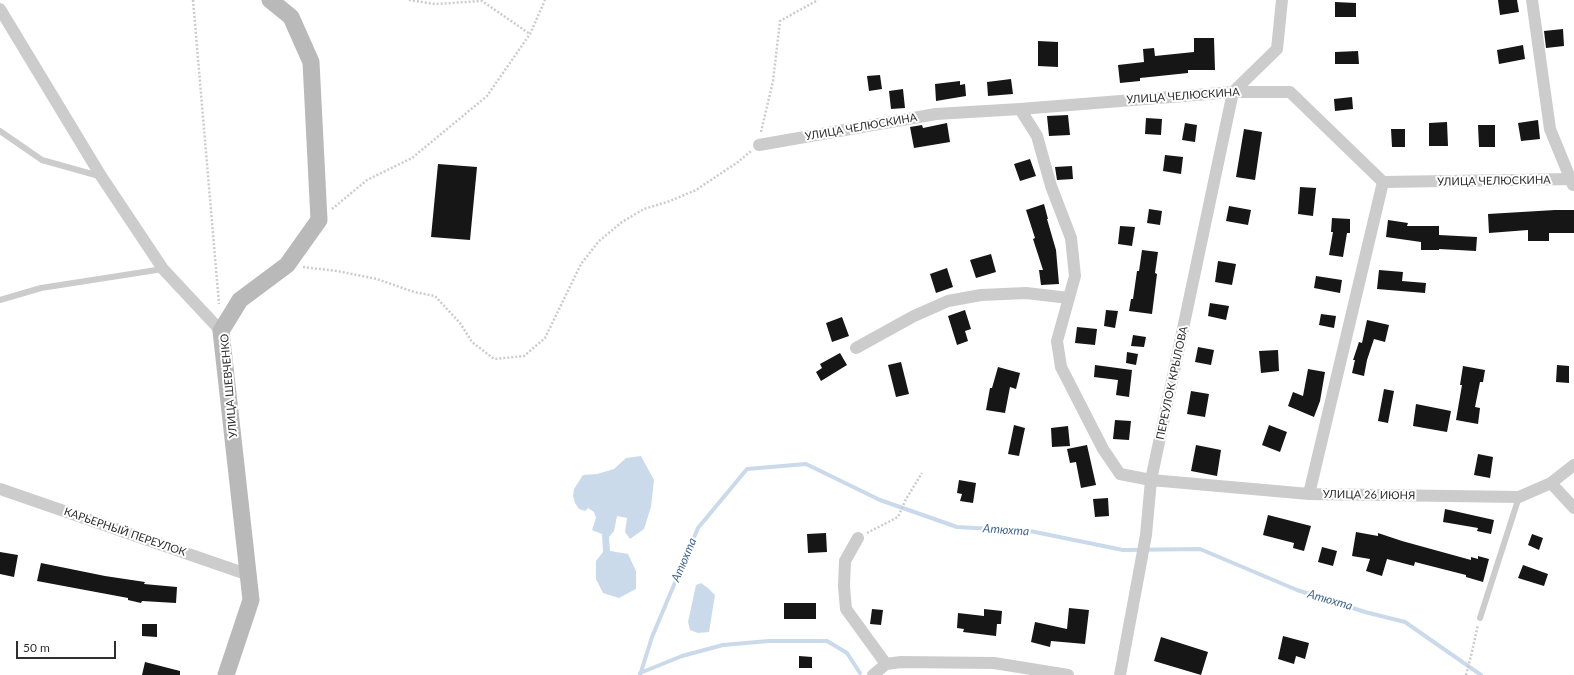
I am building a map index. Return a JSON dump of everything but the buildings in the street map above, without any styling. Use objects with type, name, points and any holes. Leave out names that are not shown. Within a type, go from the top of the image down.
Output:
[{"type":"street","points":[[270,0],[291,17],[311,62],[320,220]]},
{"type":"street","points":[[1233,92],[1277,49],[1282,0]]},
{"type":"street","points":[[1532,0],[1550,129],[1573,182]]},
{"type":"street","points":[[0,9],[101,176],[163,269],[221,331]]},
{"type":"street","name":"УЛИЦА ЧЕЛЮСКИНА","points":[[759,144],[936,114],[1020,109],[1233,92],[1290,92],[1383,182],[1573,182]]},
{"type":"street","name":"ПЕРЕУЛОК КРЫЛОВА","points":[[1120,675],[1146,535],[1151,480],[1233,92]]},
{"type":"street","name":"УЛИЦА 26 ИЮНЯ","points":[[1020,109],[1037,136],[1051,186],[1071,238],[1075,276],[1057,341],[1061,368],[1103,449],[1120,474],[1151,480],[1309,494],[1519,497],[1551,483],[1574,465]]},
{"type":"street","points":[[1309,494],[1383,182]]},
{"type":"street","name":"УЛИЦА ШЕВЧЕНКО","points":[[226,675],[251,600],[221,331],[240,300],[287,265],[320,220]]},
{"type":"street","points":[[856,348],[914,316],[948,301],[982,295],[1026,293],[1069,298]]},
{"type":"street","points":[[1551,483],[1574,508]]},
{"type":"street","name":"КАРЬЕРНЫЙ ПЕРЕУЛОК","points":[[0,489],[249,575]]},
{"type":"street","points":[[858,538],[845,561],[844,586],[846,609],[886,664]]},
{"type":"street","points":[[873,675],[886,664],[901,662],[994,663],[1068,675]]},
{"type":"lane","points":[[0,131],[42,160],[101,176]]},
{"type":"lane","points":[[0,300],[40,288],[163,269]]},
{"type":"lane","points":[[1480,618],[1519,497]]},
{"type":"path","points":[[193,0],[219,308]]},
{"type":"path","points":[[409,0],[435,4],[482,0],[530,34]]},
{"type":"path","points":[[320,220],[366,180],[412,158],[486,96],[530,34],[545,0]]},
{"type":"path","points":[[287,265],[337,271],[377,280],[414,292],[435,296],[460,323],[472,342],[494,358],[524,356],[546,338],[581,264],[599,241],[622,222],[644,209],[670,201],[696,190],[738,162],[759,144],[773,81],[780,21],[818,0]]},
{"type":"path","points":[[858,538],[898,517],[906,499],[922,473]]},
{"type":"path","points":[[1466,675],[1480,618]]},
{"type":"water","points":[[641,456],[654,480],[651,507],[644,529],[630,539],[625,532],[627,518],[617,516],[614,531],[609,537],[610,551],[628,554],[636,571],[636,589],[619,598],[603,593],[596,579],[596,561],[603,552],[602,534],[592,530],[596,518],[594,512],[588,508],[585,511],[579,509],[575,503],[573,496],[574,489],[583,475],[597,474],[614,469],[626,458]]},
{"type":"water","points":[[701,583],[715,595],[709,632],[698,633],[690,630],[688,622],[696,585]]},
{"type":"waterway","name":"Атюхта","points":[[640,675],[652,637],[698,528],[747,469],[806,464],[880,500],[957,527],[1030,531],[1123,550],[1200,549],[1297,590],[1365,612],[1405,622],[1481,675]]},
{"type":"waterway","points":[[640,673],[682,656],[723,645],[769,641],[827,641],[847,653],[860,673]]}]
